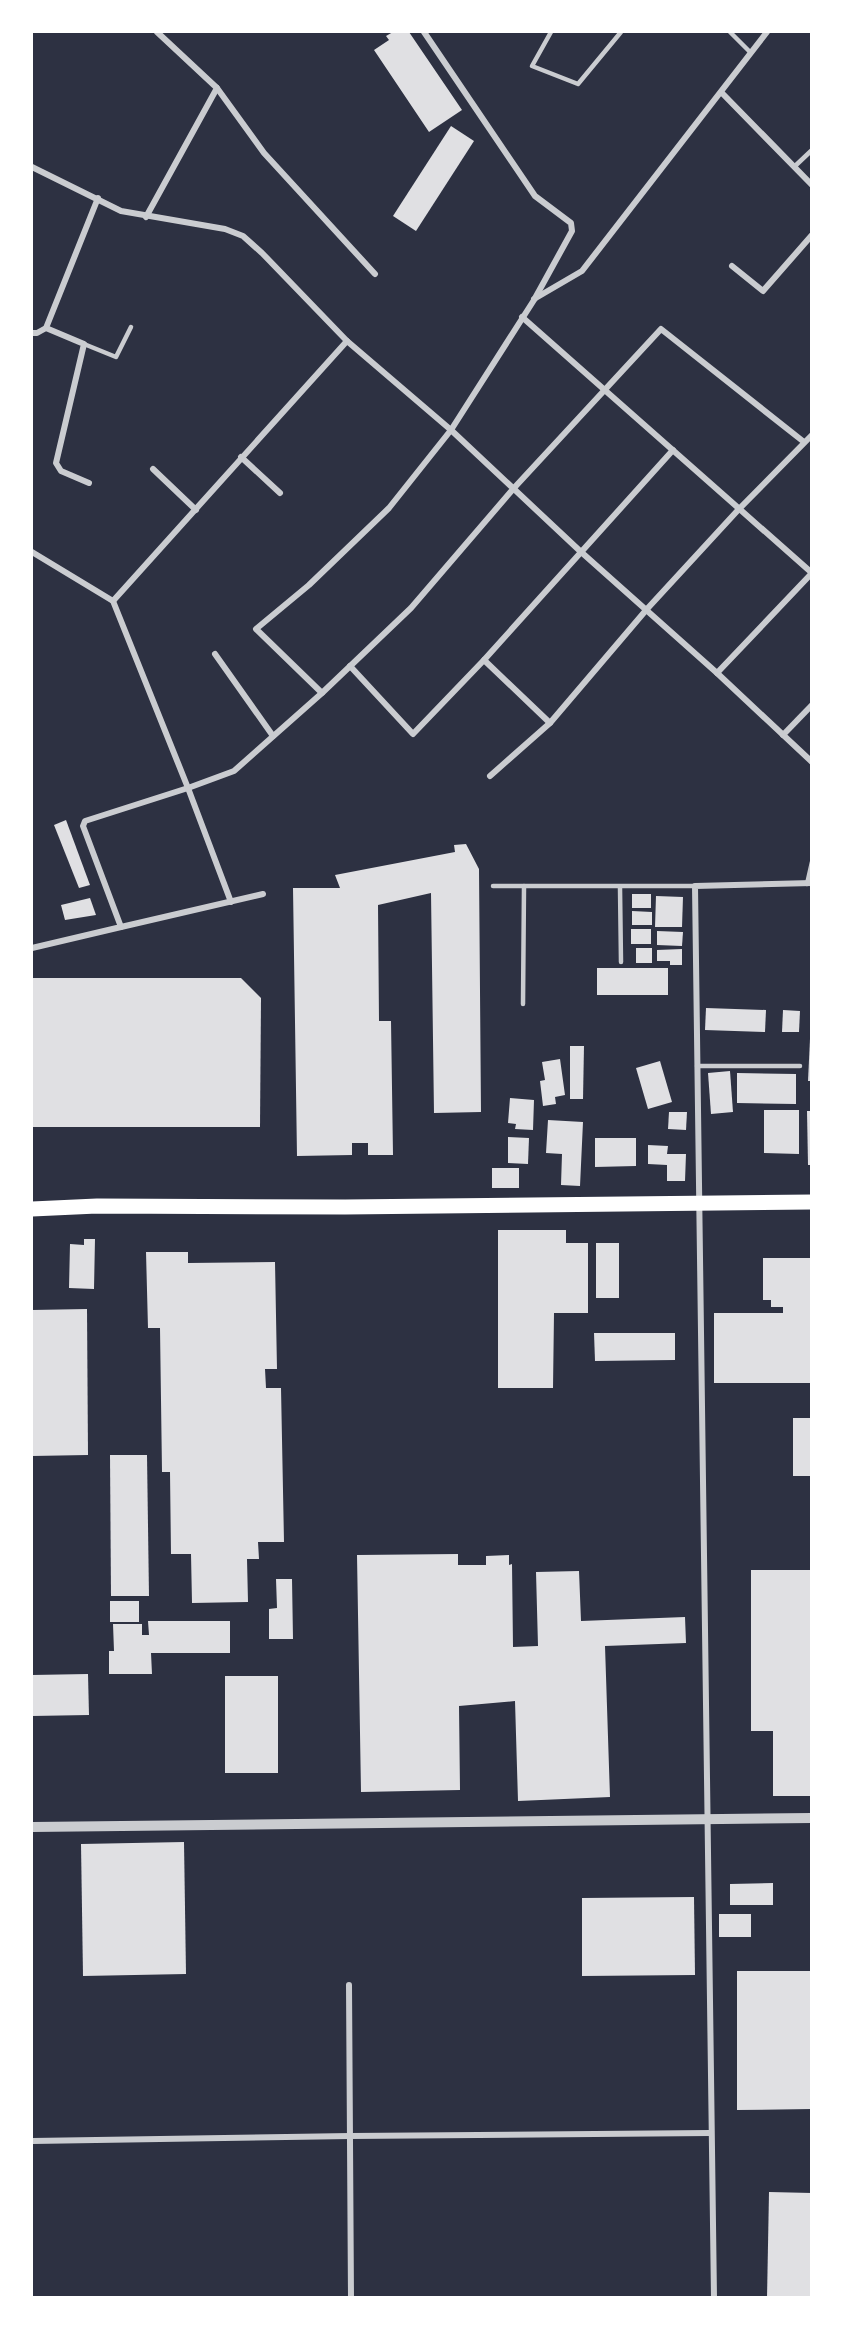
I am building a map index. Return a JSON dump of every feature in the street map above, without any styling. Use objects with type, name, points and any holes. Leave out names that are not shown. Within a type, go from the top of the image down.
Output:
[{"type":"main road","points":[[32,1209],[98,1206],[345,1208],[812,1202]]},
{"type":"street","points":[[157,32],[217,88],[264,153],[375,274]]},
{"type":"street","points":[[322,693],[256,629],[309,585],[389,508],[451,430],[534,300],[572,231],[571,223],[535,196],[424,32]]},
{"type":"street","points":[[534,300],[582,271],[767,32]]},
{"type":"street","points":[[146,217],[217,88]]},
{"type":"street","points":[[722,93],[812,185]]},
{"type":"street","points":[[32,167],[121,211],[225,229],[243,236],[347,341],[451,430],[812,762]]},
{"type":"street","points":[[32,333],[46,328],[98,198]]},
{"type":"street","points":[[732,266],[763,291],[812,235]]},
{"type":"street","points":[[522,316],[812,573],[717,673]]},
{"type":"street","points":[[46,328],[84,344],[56,463],[61,471],[89,483]]},
{"type":"street","points":[[121,927],[83,826],[85,821],[234,771],[322,693],[411,608],[514,488],[661,329],[804,442]]},
{"type":"street","points":[[113,601],[347,341]]},
{"type":"street","points":[[490,776],[550,723],[646,609],[812,435]]},
{"type":"street","points":[[350,666],[413,734],[484,660],[673,450]]},
{"type":"street","points":[[241,457],[280,493]]},
{"type":"street","points":[[153,469],[196,510]]},
{"type":"street","points":[[32,552],[113,601],[231,902]]},
{"type":"street","points":[[215,654],[273,736]]},
{"type":"street","points":[[484,660],[550,723]]},
{"type":"street","points":[[783,735],[812,705]]},
{"type":"street","points":[[714,2298],[695,886],[809,884]]},
{"type":"street","points":[[32,948],[263,894]]},
{"type":"street","points":[[32,1827],[812,1818]]},
{"type":"street","points":[[349,1985],[351,2298]]},
{"type":"street","points":[[32,2141],[711,2133]]},
{"type":"lane","points":[[551,32],[532,66],[578,84],[621,32]]},
{"type":"lane","points":[[730,32],[751,53]]},
{"type":"lane","points":[[794,167],[812,150]]},
{"type":"lane","points":[[84,344],[116,357],[131,327]]},
{"type":"lane","points":[[809,884],[812,862]]},
{"type":"lane","points":[[493,886],[620,888],[695,886]]},
{"type":"lane","points":[[523,1004],[524,886]]},
{"type":"lane","points":[[620,888],[621,962]]},
{"type":"lane","points":[[697,1066],[800,1066]]},
{"type":"building","points":[[393,32],[409,32],[462,110],[429,132],[374,50],[389,40],[386,36]]},
{"type":"building","points":[[451,126],[474,141],[416,231],[393,216]]},
{"type":"building","points":[[66,820],[90,885],[79,888],[54,825]]},
{"type":"building","points":[[466,844],[479,869],[481,1112],[434,1113],[431,893],[378,905],[379,1021],[391,1021],[393,1155],[368,1155],[368,1143],[352,1143],[352,1155],[297,1156],[293,888],[340,888],[335,875],[455,852],[454,845]]},
{"type":"building","points":[[632,894],[651,894],[651,908],[632,908]]},
{"type":"building","points":[[656,896],[683,897],[682,927],[655,927]]},
{"type":"building","points":[[90,898],[96,915],[65,920],[61,905]]},
{"type":"building","points":[[632,911],[652,912],[652,925],[632,925]]},
{"type":"building","points":[[631,929],[651,929],[651,944],[631,944]]},
{"type":"building","points":[[657,931],[683,932],[682,946],[657,945]]},
{"type":"building","points":[[636,948],[652,948],[652,963],[636,963]]},
{"type":"building","points":[[682,949],[682,965],[670,965],[670,961],[657,961],[657,950]]},
{"type":"building","points":[[597,968],[668,968],[668,995],[597,995]]},
{"type":"building","points":[[32,978],[241,978],[261,998],[260,1127],[32,1127]]},
{"type":"building","points":[[706,1008],[766,1010],[765,1032],[705,1030]]},
{"type":"building","points":[[783,1010],[800,1011],[799,1032],[782,1032]]},
{"type":"building","points":[[810,1039],[812,1039],[812,1081],[808,1081]]},
{"type":"building","points":[[570,1046],[584,1046],[583,1099],[570,1099]]},
{"type":"building","points":[[560,1059],[565,1095],[555,1097],[556,1104],[543,1106],[540,1081],[545,1080],[542,1062]]},
{"type":"building","points":[[660,1061],[672,1102],[648,1109],[636,1068]]},
{"type":"building","points":[[730,1071],[733,1112],[711,1114],[708,1073]]},
{"type":"building","points":[[737,1073],[796,1074],[796,1104],[737,1103]]},
{"type":"building","points":[[510,1098],[534,1100],[533,1130],[515,1129],[516,1124],[508,1123]]},
{"type":"building","points":[[764,1110],[799,1110],[799,1154],[764,1153]]},
{"type":"building","points":[[807,1111],[812,1111],[812,1165],[808,1165]]},
{"type":"building","points":[[669,1112],[687,1112],[686,1130],[668,1129]]},
{"type":"building","points":[[548,1120],[583,1122],[580,1186],[561,1185],[562,1154],[546,1153]]},
{"type":"building","points":[[508,1137],[529,1138],[528,1164],[508,1163]]},
{"type":"building","points":[[595,1138],[636,1138],[636,1166],[595,1167]]},
{"type":"building","points":[[648,1145],[668,1146],[667,1154],[686,1154],[685,1181],[667,1181],[667,1165],[648,1164]]},
{"type":"building","points":[[492,1168],[519,1168],[519,1188],[492,1188]]},
{"type":"building","points":[[498,1230],[566,1230],[566,1243],[588,1243],[588,1313],[554,1313],[553,1388],[498,1388]]},
{"type":"building","points":[[84,1239],[95,1239],[94,1289],[69,1288],[70,1244],[84,1245]]},
{"type":"building","points":[[596,1243],[619,1243],[619,1298],[596,1298]]},
{"type":"building","points":[[146,1252],[188,1252],[188,1263],[275,1262],[277,1369],[265,1369],[266,1388],[281,1388],[284,1542],[258,1542],[259,1559],[247,1559],[248,1602],[192,1603],[191,1554],[171,1554],[170,1472],[162,1472],[160,1328],[148,1328]]},
{"type":"building","points":[[763,1258],[812,1258],[812,1383],[714,1383],[714,1313],[783,1313],[783,1307],[771,1307],[771,1300],[763,1300]]},
{"type":"building","points":[[87,1309],[88,1455],[32,1456],[32,1310]]},
{"type":"building","points":[[594,1333],[675,1333],[675,1360],[595,1361]]},
{"type":"building","points":[[793,1418],[812,1418],[812,1476],[793,1476]]},
{"type":"building","points":[[110,1455],[147,1455],[149,1596],[111,1596]]},
{"type":"building","points":[[458,1554],[458,1565],[486,1565],[486,1556],[509,1555],[509,1565],[512,1564],[513,1647],[538,1646],[536,1572],[579,1571],[581,1621],[685,1617],[686,1643],[605,1646],[610,1797],[518,1801],[515,1701],[459,1706],[460,1790],[361,1792],[357,1555]]},
{"type":"building","points":[[751,1570],[812,1570],[812,1796],[773,1796],[773,1731],[751,1731]]},
{"type":"building","points":[[276,1579],[292,1579],[293,1639],[269,1639],[269,1609],[277,1608]]},
{"type":"building","points":[[110,1601],[139,1601],[139,1622],[110,1622]]},
{"type":"building","points":[[148,1621],[230,1621],[230,1653],[151,1653],[152,1674],[109,1674],[109,1651],[114,1651],[113,1624],[142,1624],[142,1635],[149,1635]]},
{"type":"building","points":[[88,1674],[89,1715],[32,1716],[32,1675]]},
{"type":"building","points":[[225,1676],[278,1676],[278,1773],[225,1773]]},
{"type":"building","points":[[184,1842],[186,1974],[83,1976],[81,1844]]},
{"type":"building","points":[[773,1883],[773,1905],[730,1905],[730,1884]]},
{"type":"building","points":[[694,1897],[695,1975],[582,1976],[582,1898]]},
{"type":"building","points":[[719,1914],[751,1914],[751,1937],[719,1937]]},
{"type":"building","points":[[737,1971],[812,1971],[812,2109],[737,2110]]},
{"type":"building","points":[[769,2192],[812,2193],[812,2298],[767,2298]]}]
